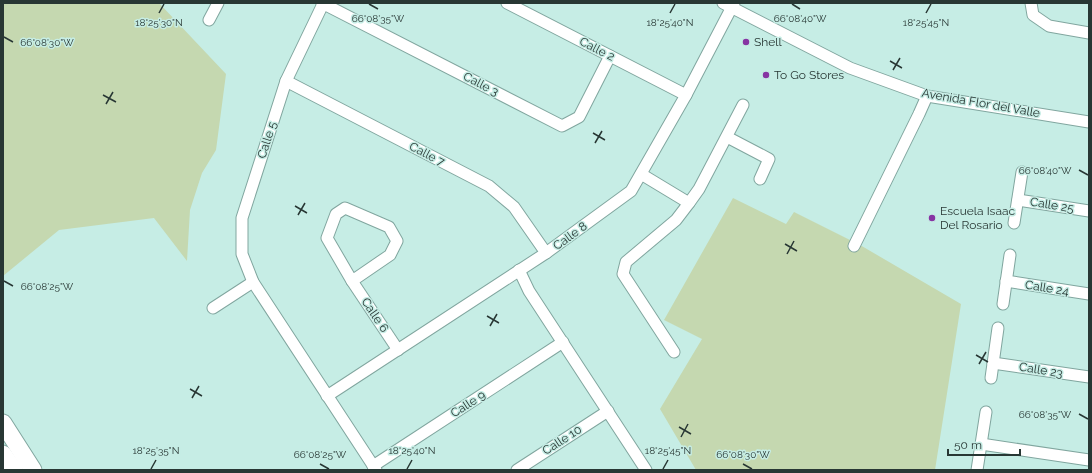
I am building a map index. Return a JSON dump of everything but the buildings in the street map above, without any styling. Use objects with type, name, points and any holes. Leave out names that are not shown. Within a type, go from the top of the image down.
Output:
[{"type":"main road","points":[[3,423],[14,470]]},
{"type":"main road","points":[[7,445],[34,470]]},
{"type":"street","points":[[209,20],[218,3]]},
{"type":"street","name":"Calle 2","points":[[507,3],[686,95]]},
{"type":"street","points":[[1031,3],[1033,15],[1049,26],[1089,33]]},
{"type":"street","name":"Calle 3","points":[[322,4],[562,126],[579,117],[610,56]]},
{"type":"street","name":"Calle 5","points":[[322,4],[286,81],[242,218],[242,254],[253,282],[374,468]]},
{"type":"street","name":"Calle 8","points":[[327,396],[546,253],[631,191],[686,95],[730,4]]},
{"type":"street","name":"Avenida Flor del Valle","points":[[730,4],[850,68],[927,96],[1089,122]]},
{"type":"street","name":"Calle 7","points":[[286,81],[489,186],[514,207],[546,253]]},
{"type":"street","points":[[854,246],[920,114],[927,96]]},
{"type":"street","points":[[674,352],[623,274],[626,262],[676,220],[689,203],[699,189],[743,105]]},
{"type":"street","points":[[727,136],[769,159],[760,179]]},
{"type":"street","name":"Calle 25","points":[[1022,172],[1018,200],[1089,211]]},
{"type":"street","points":[[641,174],[689,203]]},
{"type":"street","points":[[1014,223],[1018,200]]},
{"type":"street","name":"Calle 6","points":[[352,281],[390,255],[397,241],[389,227],[345,208],[336,214],[327,238],[352,281],[398,350]]},
{"type":"street","points":[[1002,304],[1010,255]]},
{"type":"street","points":[[519,270],[529,291],[646,470]]},
{"type":"street","name":"Calle 24","points":[[1006,281],[1089,294]]},
{"type":"street","points":[[213,308],[253,282]]},
{"type":"street","points":[[991,378],[998,328]]},
{"type":"street","name":"Calle 9","points":[[374,468],[563,342]]},
{"type":"street","name":"Calle 23","points":[[993,363],[1089,377]]},
{"type":"street","name":"Calle 10","points":[[517,470],[608,411]]},
{"type":"street","points":[[977,470],[986,412]]},
{"type":"street","points":[[981,444],[1089,460]]},
{"type":"green space","points":[[3,3],[159,3],[226,74],[216,150],[202,173],[190,210],[187,261],[154,218],[59,230],[3,276]]},
{"type":"green space","points":[[733,198],[786,224],[794,212],[860,245],[961,304],[935,470],[696,470],[660,409],[702,339],[664,320]]},
{"type":"place","name":"Shell","points":[[746,42]]},
{"type":"place","name":"To Go Stores","points":[[766,75]]},
{"type":"place","name":"Escuela Isaac Del Rosario","points":[[932,218]]}]
